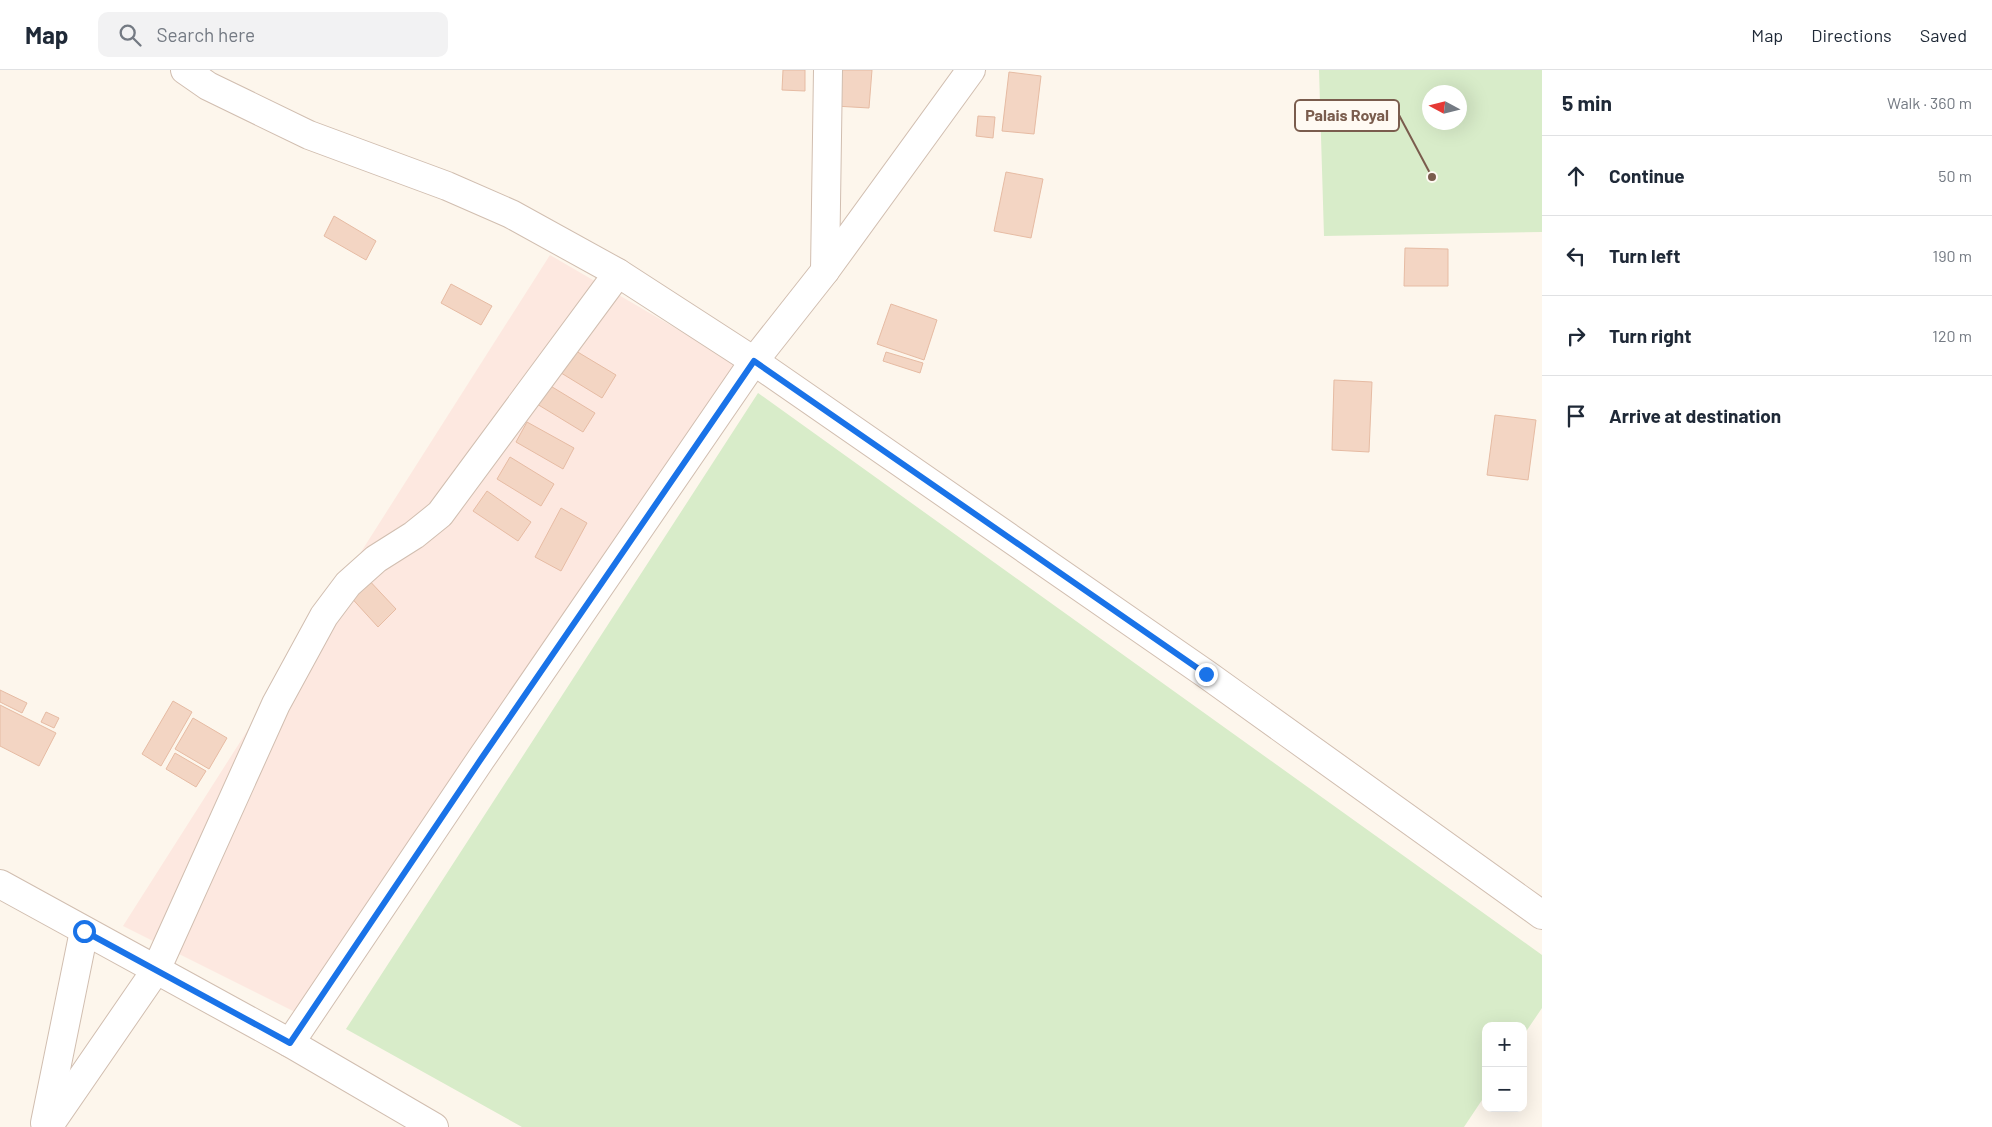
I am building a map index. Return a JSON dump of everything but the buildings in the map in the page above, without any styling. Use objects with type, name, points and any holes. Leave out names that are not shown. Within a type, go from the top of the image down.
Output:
[{"type":"street","points":[[185,70],[208,86],[309,135],[447,186],[511,214],[618,273],[754,361],[1206,674],[1542,915]]},
{"type":"street","points":[[825,271],[828,70]]},
{"type":"street","points":[[290,1043],[486,751],[754,361],[825,271],[971,70]]},
{"type":"street","points":[[46,1127],[156,970],[276,704],[324,616],[348,584],[376,559],[440,514],[618,273]]},
{"type":"street","points":[[0,884],[290,1043],[434,1127]]},
{"type":"street","points":[[46,1127],[84,931]]},
{"type":"shaded area","points":[[550,255],[739,365],[301,1015],[123,926]]},
{"type":"green space","points":[[1319,70],[1542,70],[1542,232],[1324,236]]},
{"type":"green space","points":[[758,393],[1542,955],[1542,1008],[1527,1030],[1527,1022],[1482,1022],[1482,1100],[1464,1127],[522,1127],[346,1029]]},
{"type":"place","name":"Palais Royal","points":[[1432,177]]},
{"type":"route","points":[[84,931],[290,1043],[481,759],[754,361],[1206,674]]}]
